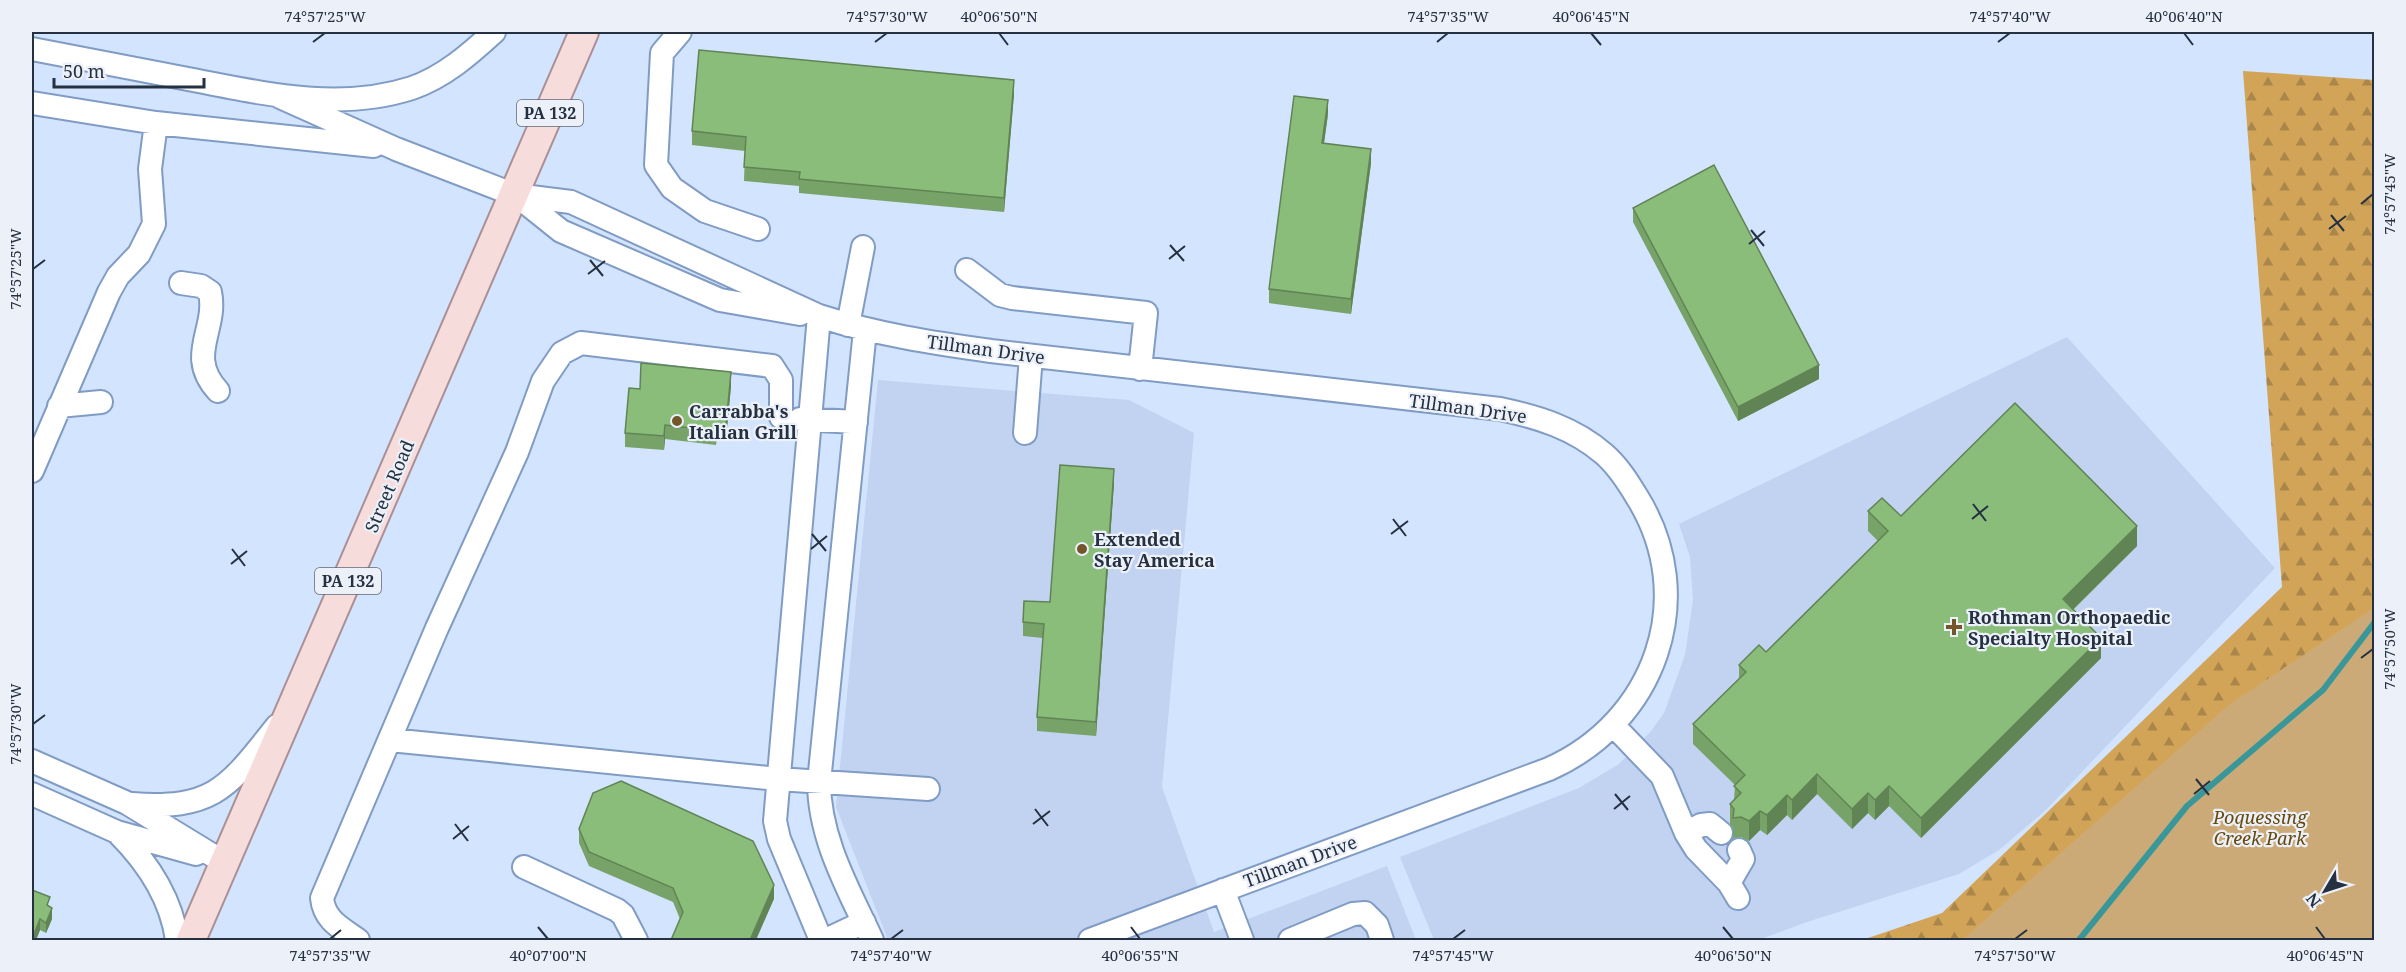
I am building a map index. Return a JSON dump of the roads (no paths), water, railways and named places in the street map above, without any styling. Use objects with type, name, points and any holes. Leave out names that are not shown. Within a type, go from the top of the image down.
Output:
[{"type":"main road","name":"Street Road","points":[[191,940],[584,32]]},
{"type":"street","points":[[32,49],[280,97],[363,99],[414,87],[456,64],[494,32]]},
{"type":"street","points":[[680,32],[662,53],[656,165],[672,188],[705,211],[758,229]]},
{"type":"street","points":[[280,97],[396,149],[515,195]]},
{"type":"street","points":[[32,103],[156,123],[396,149]]},
{"type":"street","points":[[32,471],[109,292],[118,276],[139,254],[154,224],[150,169],[156,123]]},
{"type":"street","name":"Tillman Drive","points":[[515,195],[561,231],[720,300],[760,309],[819,316]]},
{"type":"street","name":"Tillman Drive","points":[[515,195],[572,202],[819,316],[857,327],[932,343],[1031,356],[1500,409],[1533,416],[1565,428],[1593,445],[1626,478],[1656,534],[1665,580],[1663,629],[1655,657],[1640,691],[1614,726],[1587,748],[1549,769],[1090,940]]},
{"type":"street","points":[[819,316],[797,419],[775,821],[779,838],[824,940],[868,931],[822,823],[819,782],[855,422],[857,327],[863,247]]},
{"type":"street","points":[[967,270],[1000,295],[1012,298],[1146,313],[1140,369]]},
{"type":"street","points":[[181,284],[201,286],[210,292],[213,307],[201,358],[207,379],[218,391]]},
{"type":"street","points":[[358,940],[329,920],[323,910],[322,898],[517,452],[543,381],[562,352],[581,343],[772,366],[781,380],[797,419]]},
{"type":"street","points":[[1025,433],[1031,356]]},
{"type":"street","points":[[59,406],[101,402]]},
{"type":"street","points":[[797,419],[855,422]]},
{"type":"street","points":[[127,804],[161,806],[206,798],[243,769],[294,704]]},
{"type":"street","points":[[1614,726],[1662,776],[1686,833],[1696,849],[1734,891],[1743,859],[1739,850]]},
{"type":"street","points":[[390,740],[778,779],[928,789]]},
{"type":"street","points":[[32,761],[127,804],[225,863]]},
{"type":"street","points":[[32,794],[117,832],[225,863]]},
{"type":"street","points":[[1686,833],[1701,825],[1710,824],[1721,833]]},
{"type":"street","points":[[117,832],[150,868],[170,911],[177,940]]},
{"type":"street","points":[[524,867],[617,910],[623,915],[636,940]]},
{"type":"street","points":[[1223,890],[1242,940]]},
{"type":"street","points":[[1290,940],[1353,914],[1365,913],[1377,925],[1382,940]]},
{"type":"waterway","points":[[2079,940],[2187,806],[2323,690],[2374,623]]},
{"type":"place","name":"Carrabba's Italian Grill","points":[[677,421]]},
{"type":"place","name":"Extended Stay America","points":[[1082,549]]},
{"type":"place","name":"Rothman Orthopaedic Specialty Hospital","points":[[1954,627]]},
{"type":"park label","name":"Poquessing Creek Park","points":[[2260,827]]}]
